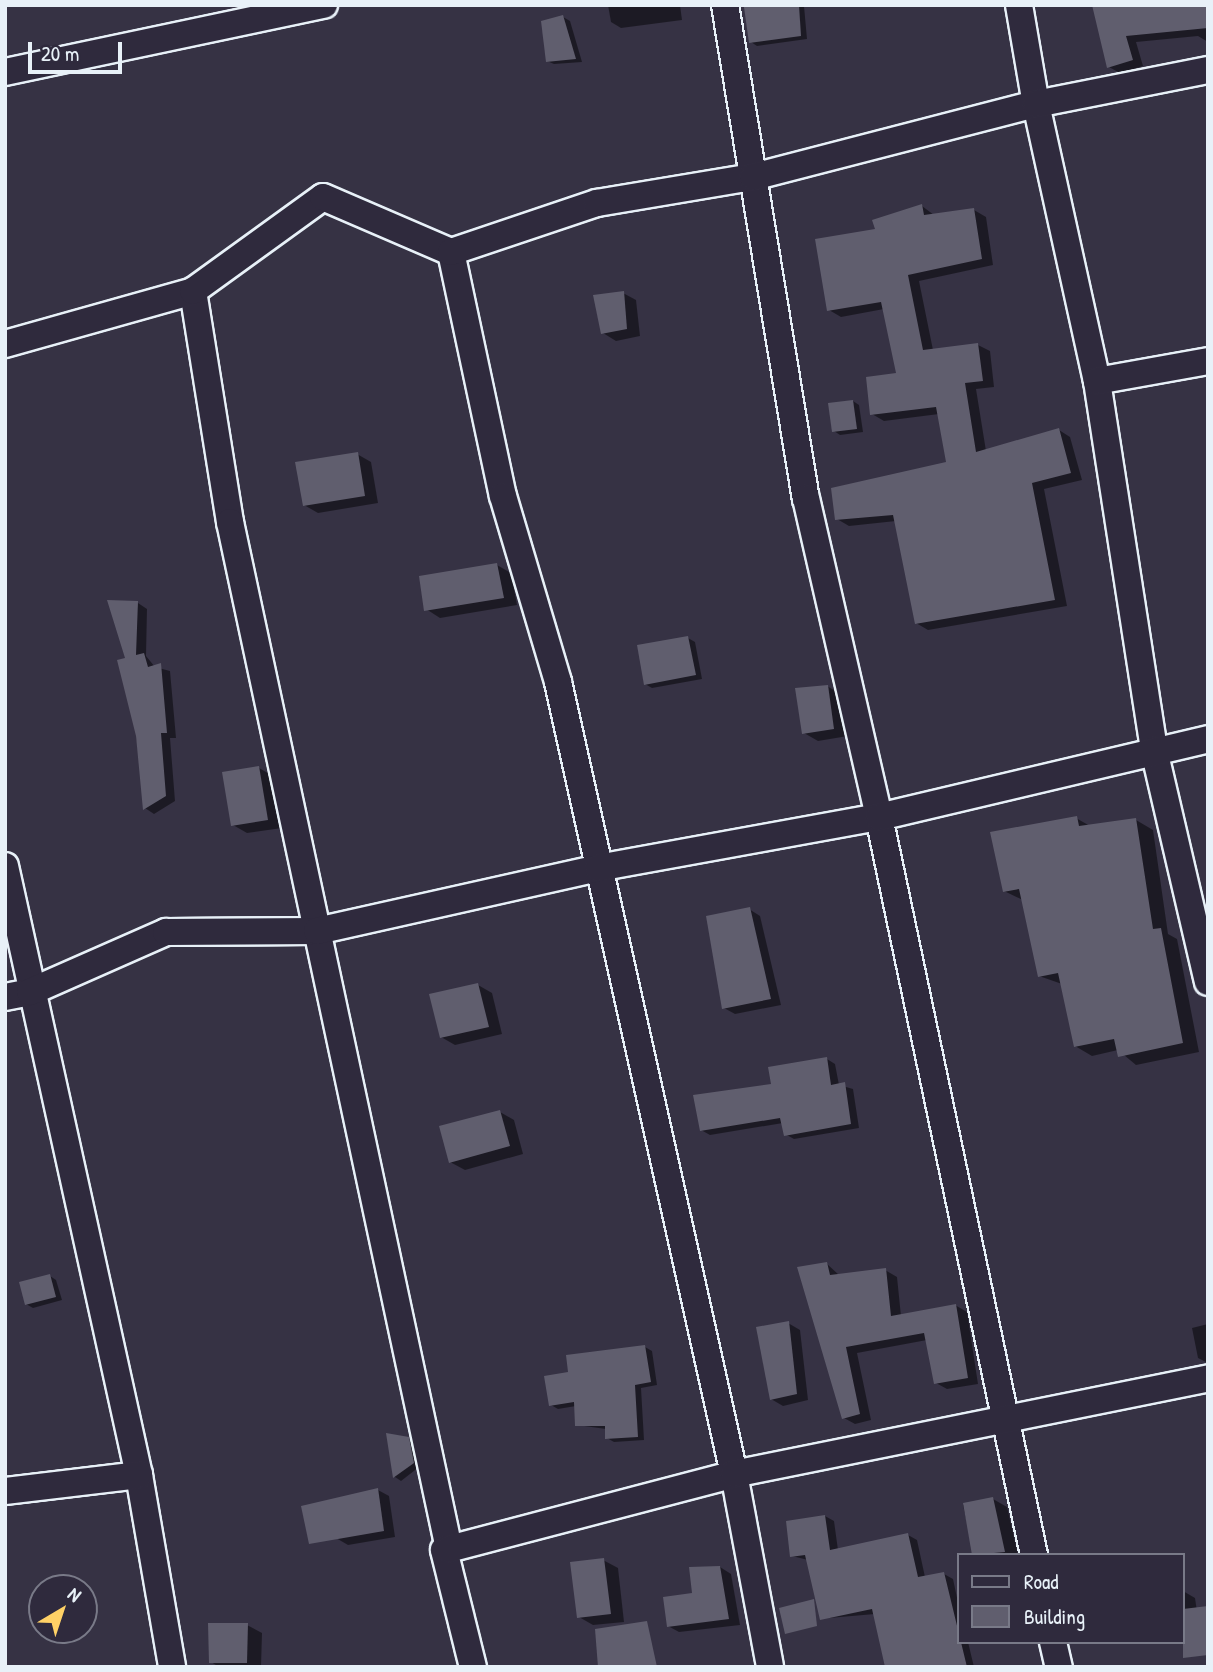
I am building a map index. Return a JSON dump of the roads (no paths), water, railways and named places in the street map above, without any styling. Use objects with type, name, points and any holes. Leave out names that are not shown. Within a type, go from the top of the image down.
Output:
[{"type":"street","points":[[5,72],[324,5]]},
{"type":"street","points":[[725,5],[806,498],[879,817],[1034,1553]]},
{"type":"street","points":[[1019,5],[1036,104],[1097,382],[1154,750],[1208,982]]},
{"type":"street","points":[[5,344],[193,291],[323,197],[451,252],[597,202],[753,177],[1036,104],[1208,70]]},
{"type":"street","points":[[451,252],[503,496],[558,682],[734,1474],[770,1667]]},
{"type":"street","points":[[193,291],[229,522],[449,1549]]},
{"type":"street","points":[[1097,382],[1208,360]]},
{"type":"street","points":[[18,995],[166,932],[317,931],[598,867],[879,817],[1208,739]]},
{"type":"street","points":[[5,866],[18,995],[139,1475],[172,1667]]},
{"type":"street","points":[[473,1667],[444,1550],[734,1474],[1208,1378]]},
{"type":"street","points":[[5,1491],[139,1475]]},
{"type":"street","points":[[1054,1644],[1059,1667]]}]
